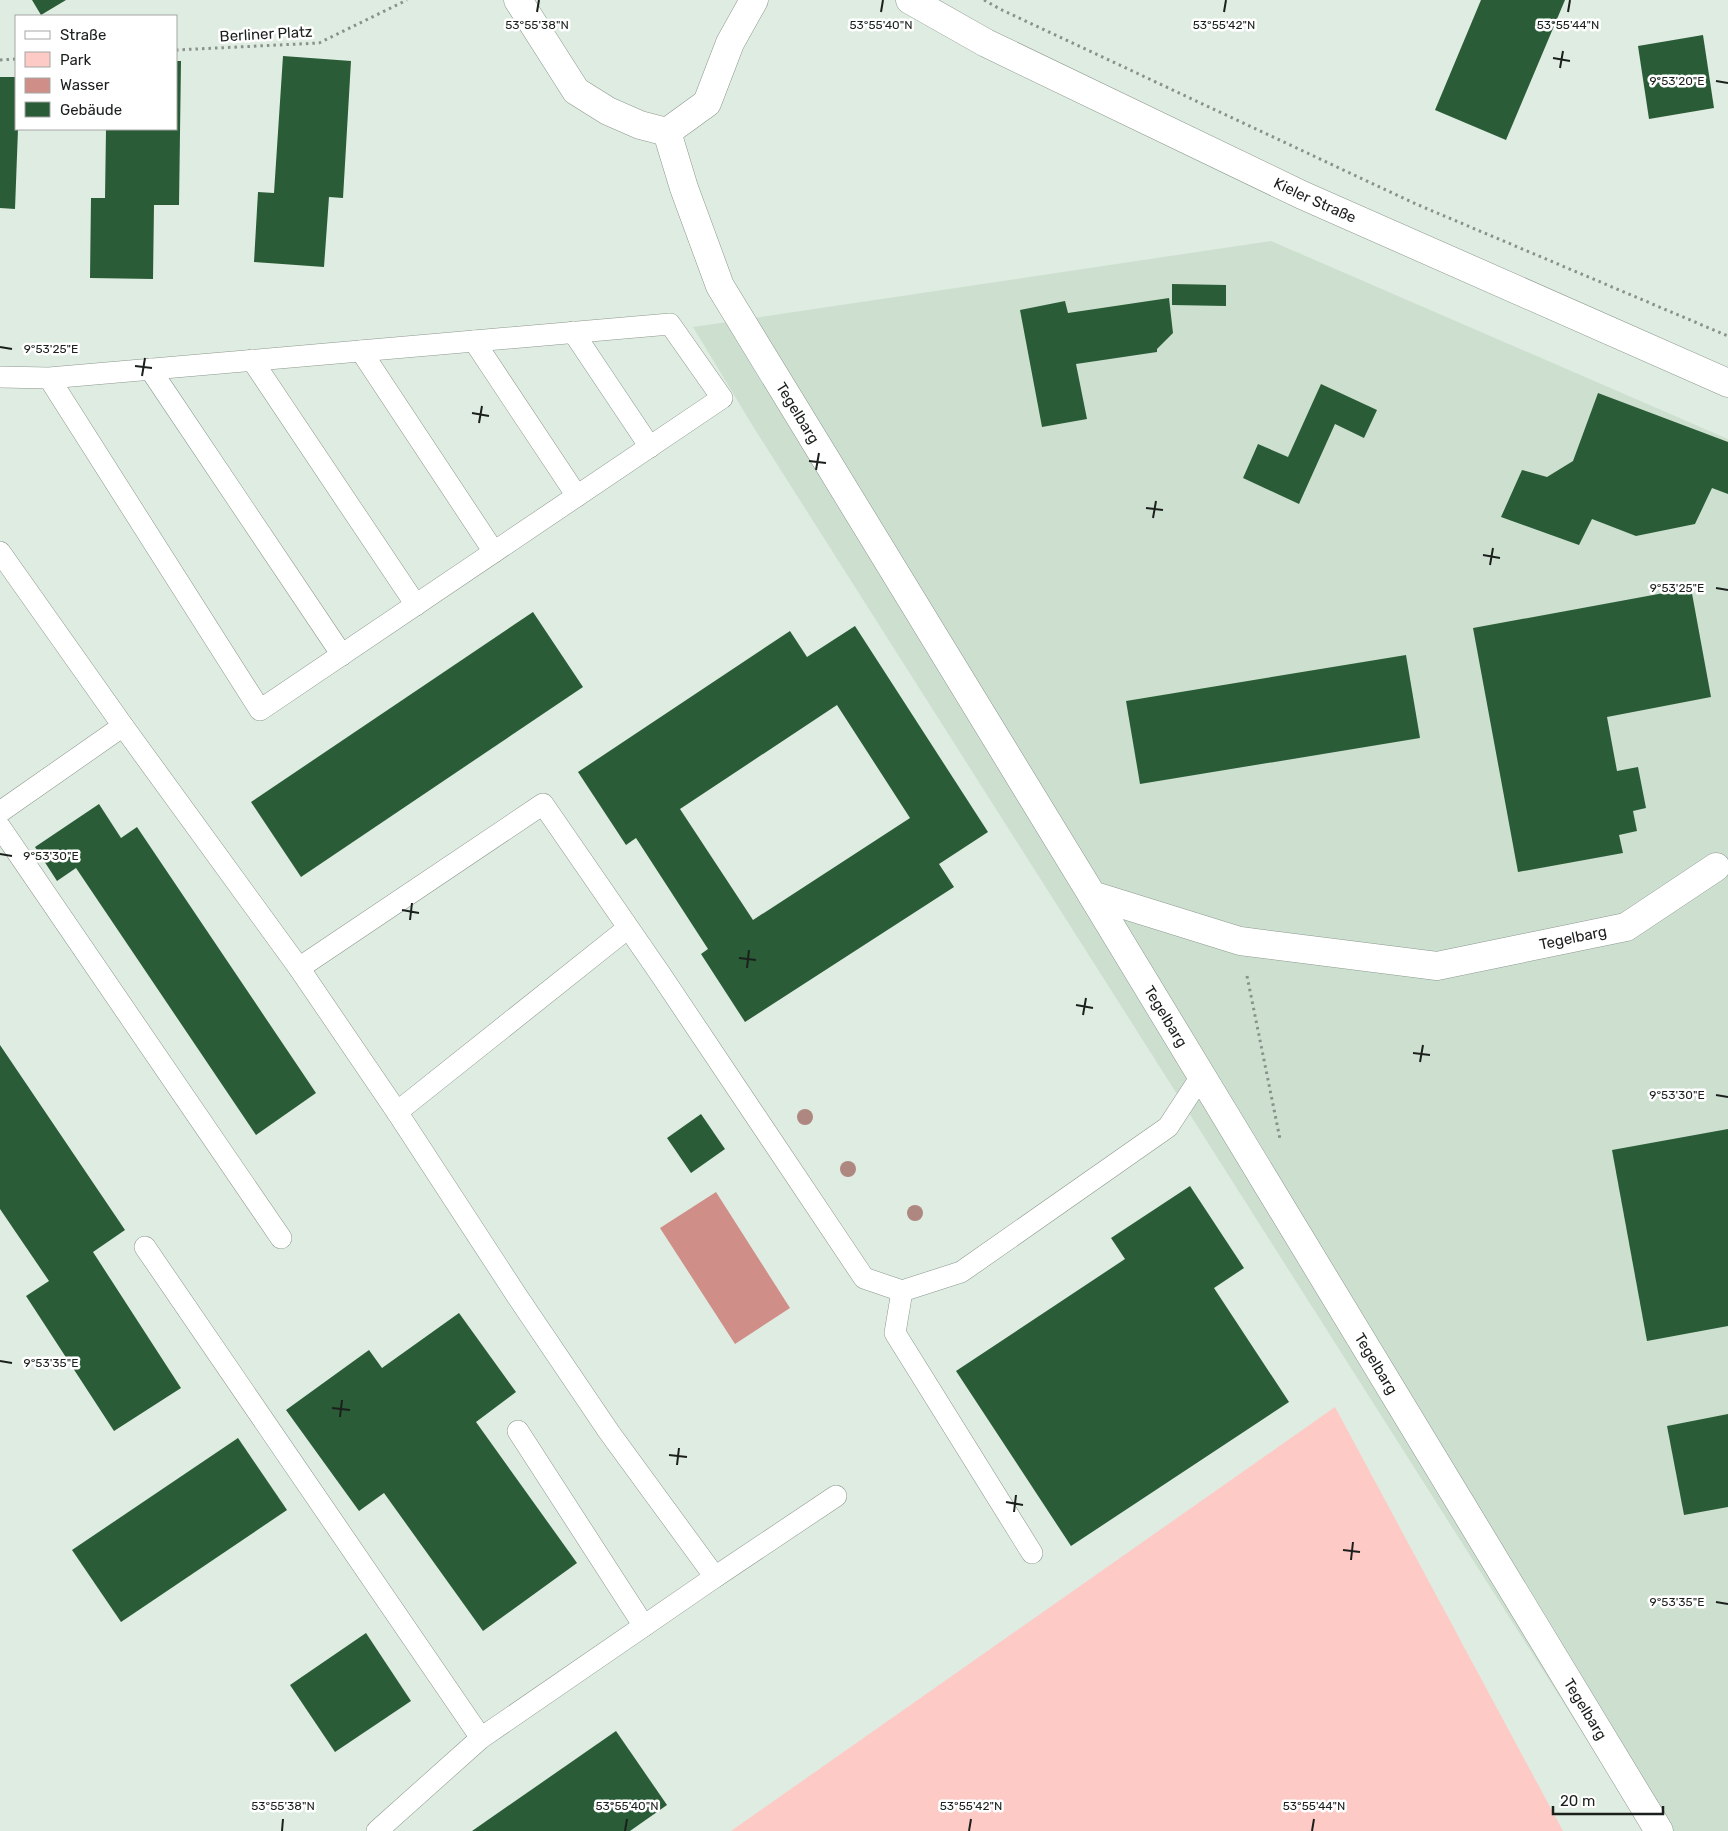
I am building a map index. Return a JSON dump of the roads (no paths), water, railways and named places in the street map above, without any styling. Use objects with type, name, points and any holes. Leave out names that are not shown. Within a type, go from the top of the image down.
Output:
[{"type":"street","points":[[518,0],[576,91],[608,111],[640,125],[667,132],[707,103],[730,43],[754,0]]},
{"type":"street","name":"Kieler Straße","points":[[910,0],[986,43],[1302,195],[1728,384]]},
{"type":"street","name":"Tegelbarg","points":[[667,132],[684,188],[720,286],[1092,895],[1659,1831]]},
{"type":"street","name":"Tegelbarg","points":[[1092,895],[1240,941],[1436,966],[1626,927],[1724,865]]},
{"type":"lane","points":[[0,377],[49,378],[670,324],[722,398],[260,710],[49,378]]},
{"type":"lane","points":[[573,332],[650,447]]},
{"type":"lane","points":[[474,341],[577,496]]},
{"type":"lane","points":[[361,351],[494,552]]},
{"type":"lane","points":[[252,360],[416,605]]},
{"type":"lane","points":[[150,370],[342,655]]},
{"type":"lane","points":[[0,552],[123,726],[299,968],[609,1432],[715,1577]]},
{"type":"lane","points":[[0,812],[123,726]]},
{"type":"lane","points":[[299,968],[543,804],[864,1278],[902,1291],[961,1272],[1168,1127],[1202,1076]]},
{"type":"lane","points":[[0,827],[281,1238]]},
{"type":"lane","points":[[397,1112],[628,928]]},
{"type":"lane","points":[[145,1247],[481,1738]]},
{"type":"lane","points":[[902,1291],[895,1333],[1032,1553]]},
{"type":"lane","points":[[518,1431],[644,1626]]},
{"type":"lane","points":[[377,1831],[481,1738],[836,1496]]},
{"type":"water","points":[[716,1192],[790,1308],[735,1344],[660,1228]]}]
